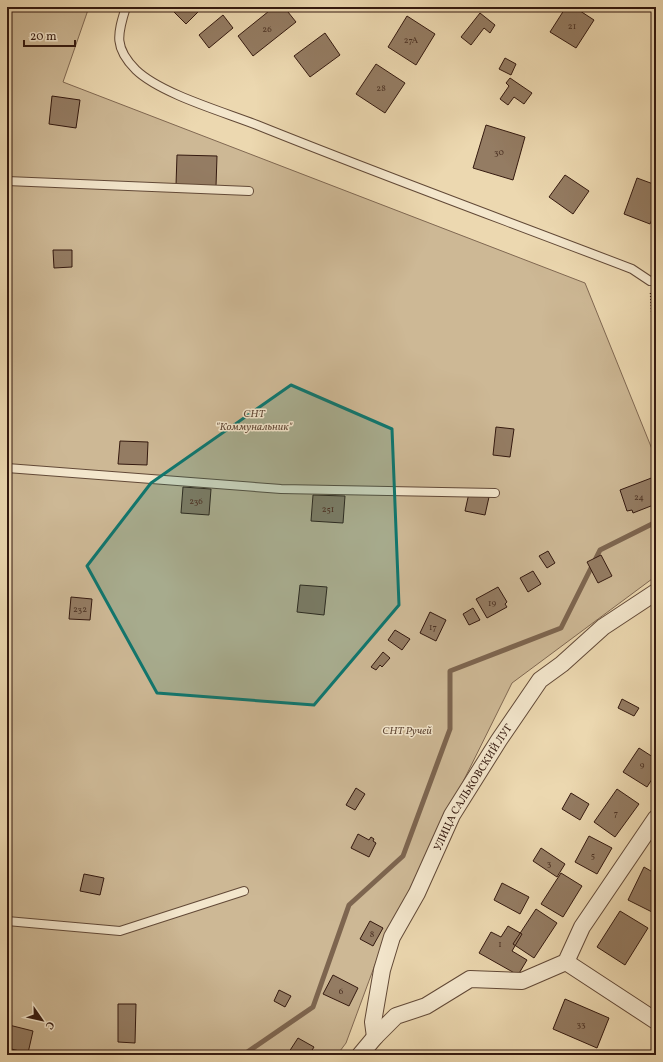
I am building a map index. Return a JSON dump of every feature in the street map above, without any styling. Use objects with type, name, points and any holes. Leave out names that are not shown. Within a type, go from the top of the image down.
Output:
[{"type":"street","name":"УЛИЦА САЛЬКОВСКИЙ ЛУГ","points":[[375,1037],[373,1022],[382,970],[392,938],[417,893],[452,815],[499,740],[540,680],[562,664],[603,627],[656,592]]},
{"type":"street","points":[[360,1055],[396,1016],[426,1006],[470,980],[522,981],[566,962],[582,927],[656,818]]},
{"type":"street","points":[[566,962],[656,1021]]},
{"type":"lane","points":[[126,7],[119,28],[120,50],[137,70],[159,86],[632,269],[650,281]]},
{"type":"lane","points":[[7,181],[249,191]]},
{"type":"lane","points":[[7,468],[281,489],[495,493]]},
{"type":"lane","points":[[7,921],[120,931],[244,891]]},
{"type":"path","points":[[650,281],[653,328],[656,340]]},
{"type":"highlighted area","points":[[291,385],[392,429],[399,605],[314,705],[157,693],[87,566],[151,483]]},
{"type":"green space","name":"СНТ \"Коммунальник\"","points":[[7,7],[89,7],[63,82],[585,283],[654,454],[656,465],[656,576],[512,683],[383,943],[346,1043],[337,1055],[7,1055]]},
{"type":"building","points":[[169,7],[195,7],[199,11],[186,24]]},
{"type":"building","points":[[274,7],[284,7],[296,22],[253,56],[238,36]]},
{"type":"building","points":[[566,7],[574,7],[594,20],[576,48],[550,32]]},
{"type":"building","points":[[480,13],[495,25],[490,33],[484,28],[471,45],[461,37]]},
{"type":"building","points":[[223,15],[233,28],[209,48],[199,35]]},
{"type":"building","points":[[407,16],[435,34],[416,65],[388,47]]},
{"type":"building","points":[[325,33],[340,55],[310,77],[294,56]]},
{"type":"building","points":[[505,58],[516,64],[511,75],[499,69]]},
{"type":"building","points":[[376,64],[405,83],[385,113],[356,94]]},
{"type":"building","points":[[510,78],[532,93],[524,104],[514,97],[508,105],[500,99],[509,86],[506,83]]},
{"type":"building","points":[[52,96],[80,100],[76,128],[49,124]]},
{"type":"building","points":[[486,125],[525,137],[513,180],[473,168]]},
{"type":"building","points":[[177,155],[217,156],[216,186],[176,185]]},
{"type":"building","points":[[565,175],[589,191],[573,214],[549,197]]},
{"type":"building","points":[[637,178],[656,185],[656,215],[654,214],[650,224],[624,214]]},
{"type":"building","points":[[53,250],[72,250],[72,267],[54,268]]},
{"type":"building","points":[[496,427],[514,429],[510,457],[493,455]]},
{"type":"building","points":[[120,441],[148,442],[147,465],[118,464]]},
{"type":"building","points":[[654,477],[656,484],[656,504],[633,513],[632,510],[627,511],[620,490]]},
{"type":"building","points":[[183,487],[211,489],[209,515],[181,513]]},
{"type":"building","points":[[469,493],[489,497],[485,515],[465,511]]},
{"type":"building","points":[[313,495],[345,496],[343,523],[311,521]]},
{"type":"building","points":[[548,551],[555,563],[547,568],[539,556]]},
{"type":"building","points":[[601,555],[612,576],[598,583],[587,562]]},
{"type":"building","points":[[533,571],[541,584],[528,592],[520,578]]},
{"type":"building","points":[[300,585],[327,587],[324,615],[297,612]]},
{"type":"building","points":[[498,587],[507,602],[505,604],[507,607],[487,618],[476,599]]},
{"type":"building","points":[[71,597],[92,599],[90,620],[69,619]]},
{"type":"building","points":[[473,608],[480,620],[469,625],[463,614]]},
{"type":"building","points":[[430,612],[446,620],[436,641],[420,633]]},
{"type":"building","points":[[395,630],[410,639],[402,650],[388,640]]},
{"type":"building","points":[[383,652],[390,658],[382,667],[380,665],[376,670],[371,667]]},
{"type":"building","points":[[622,699],[639,708],[634,716],[618,708]]},
{"type":"building","points":[[639,748],[656,759],[656,773],[647,787],[623,772]]},
{"type":"building","points":[[356,788],[365,794],[355,810],[346,805]]},
{"type":"building","points":[[617,789],[639,804],[615,837],[594,822]]},
{"type":"building","points":[[571,793],[589,804],[580,820],[562,809]]},
{"type":"building","points":[[358,834],[369,840],[371,837],[376,843],[369,857],[351,848]]},
{"type":"building","points":[[589,836],[612,848],[597,874],[575,862]]},
{"type":"building","points":[[541,848],[565,864],[557,877],[533,861]]},
{"type":"building","points":[[644,867],[656,874],[656,905],[652,912],[628,900]]},
{"type":"building","points":[[561,873],[582,886],[563,917],[541,904]]},
{"type":"building","points":[[84,874],[104,878],[100,895],[80,891]]},
{"type":"building","points":[[502,883],[529,897],[520,914],[494,900]]},
{"type":"building","points":[[536,909],[557,923],[534,958],[513,944]]},
{"type":"building","points":[[620,911],[648,928],[625,965],[597,947]]},
{"type":"building","points":[[370,921],[383,928],[373,946],[360,939]]},
{"type":"building","points":[[508,926],[522,934],[512,951],[527,960],[518,975],[479,953],[491,932],[501,937]]},
{"type":"building","points":[[333,975],[358,988],[349,1006],[323,994]]},
{"type":"building","points":[[279,990],[291,996],[285,1007],[274,1001]]},
{"type":"building","points":[[565,999],[609,1018],[597,1048],[553,1029]]},
{"type":"building","points":[[118,1004],[136,1004],[135,1043],[118,1042]]},
{"type":"building","points":[[9,1025],[33,1031],[28,1053],[7,1048]]},
{"type":"building","points":[[298,1038],[314,1047],[309,1055],[287,1055]]},
{"type":"waterway","points":[[243,1055],[313,1007],[349,905],[403,856],[450,729],[450,671],[561,628],[600,550],[656,522]]},
{"type":"park label","name":"СНТ Ручей","points":[[407,730]]}]
